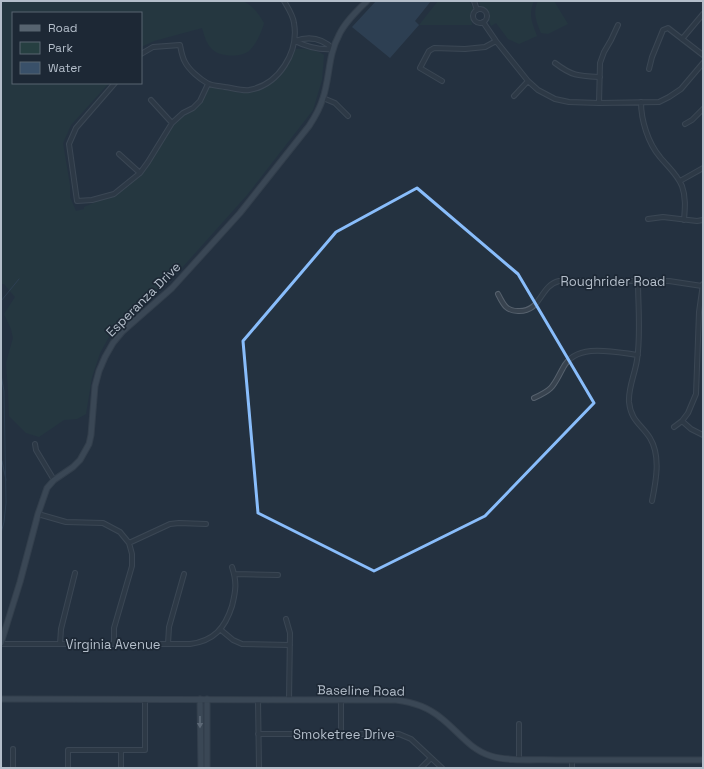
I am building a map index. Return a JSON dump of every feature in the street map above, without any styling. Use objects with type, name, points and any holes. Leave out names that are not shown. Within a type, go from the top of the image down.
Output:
[{"type":"main road","name":"Esperanza Drive","points":[[1,644],[20,582],[38,514],[47,488],[54,480],[73,467],[85,452],[91,435],[95,386],[98,371],[113,343],[123,331],[172,288],[240,213],[309,126],[324,98],[333,49],[339,34],[346,23],[367,1]]},
{"type":"main road","name":"Baseline Road","points":[[1,699],[396,700],[419,704],[441,718],[466,742],[482,753],[501,758],[572,760],[703,760]]},
{"type":"main road","points":[[200,699],[200,768]]},
{"type":"main road","points":[[207,699],[207,768]]},
{"type":"street","points":[[142,53],[153,47],[180,45],[185,62],[208,84],[248,90],[256,88],[269,82],[279,73],[289,59],[295,41],[294,23],[284,1]]},
{"type":"street","points":[[474,1],[477,10],[474,20],[478,23],[483,22],[487,18],[486,14],[481,10],[477,10]]},
{"type":"street","points":[[682,39],[703,14]]},
{"type":"street","points":[[483,22],[528,81],[538,90],[555,98],[569,102],[659,102],[681,89],[703,63]]},
{"type":"street","points":[[600,103],[600,63],[618,25]]},
{"type":"street","points":[[649,69],[652,57],[663,30],[668,28],[703,55]]},
{"type":"street","points":[[295,41],[303,38],[310,38],[327,42],[333,49]]},
{"type":"street","points":[[310,38],[308,41],[310,46]]},
{"type":"street","points":[[295,41],[302,45],[324,50],[333,49]]},
{"type":"street","points":[[442,81],[420,68],[429,51],[434,48],[465,49],[484,47],[496,41]]},
{"type":"street","points":[[555,63],[567,72],[582,76],[600,77]]},
{"type":"street","points":[[514,96],[528,81]]},
{"type":"street","points":[[114,84],[76,128],[69,144],[77,201],[114,194],[140,173],[172,123],[200,101],[208,84]]},
{"type":"street","points":[[324,98],[335,103],[348,116]]},
{"type":"street","points":[[151,100],[172,123]]},
{"type":"street","points":[[641,102],[642,120],[656,151],[676,174],[680,181],[685,198],[684,220]]},
{"type":"street","points":[[685,124],[692,120],[703,109]]},
{"type":"street","points":[[119,154],[140,173]]},
{"type":"street","points":[[680,181],[703,168]]},
{"type":"street","points":[[648,219],[663,217],[696,221],[703,220]]},
{"type":"street","name":"Roughrider Road","points":[[498,294],[506,308],[510,311],[524,311],[534,306],[550,284],[554,282],[586,280],[638,280],[669,281],[702,285]]},
{"type":"street","points":[[638,280],[638,355],[629,399],[630,410],[634,419],[650,438],[654,449],[656,475],[652,501]]},
{"type":"street","points":[[674,427],[682,421],[692,408],[697,387],[699,312],[702,285]]},
{"type":"street","points":[[534,398],[551,389],[558,380],[566,363],[578,354],[599,350],[638,355]]},
{"type":"street","points":[[682,421],[691,429],[703,434]]},
{"type":"street","points":[[35,444],[36,450],[54,480]]},
{"type":"street","points":[[38,514],[66,522],[103,523],[120,532],[129,543],[132,554],[132,566],[114,628],[114,644]]},
{"type":"street","points":[[129,543],[170,524],[206,524]]},
{"type":"street","points":[[232,566],[236,590],[228,618],[221,630],[233,640],[242,644],[290,645]]},
{"type":"street","points":[[60,644],[62,624],[75,573]]},
{"type":"street","points":[[168,644],[169,627],[184,574]]},
{"type":"street","points":[[234,574],[278,575]]},
{"type":"street","points":[[286,619],[290,633],[289,700]]},
{"type":"street","name":"Virginia Avenue","points":[[1,644],[200,643],[221,630]]},
{"type":"street","points":[[68,768],[68,750],[145,750],[145,700]]},
{"type":"street","points":[[258,700],[259,768]]},
{"type":"street","points":[[341,700],[341,734]]},
{"type":"street","points":[[519,724],[519,759]]},
{"type":"street","name":"Smoketree Drive","points":[[258,734],[405,735],[442,768]]},
{"type":"street","points":[[13,749],[13,768]]},
{"type":"street","points":[[121,750],[121,768]]},
{"type":"street","points":[[421,768],[431,758]]},
{"type":"street","points":[[572,760],[572,768]]},
{"type":"highlighted area","points":[[417,188],[518,274],[594,403],[485,516],[374,571],[258,513],[243,341],[336,232]]},
{"type":"green space","points":[[1,1],[243,1],[255,10],[264,23],[258,38],[249,51],[240,55],[229,56],[214,51],[209,46],[202,28],[154,41],[142,47],[142,12],[12,12],[12,84],[108,84],[71,125],[63,143],[70,185],[70,197],[76,211],[84,209],[84,207],[125,189],[143,170],[161,142],[179,119],[193,110],[208,88],[213,87],[240,93],[263,89],[280,77],[296,49],[311,50],[324,55],[322,80],[313,110],[247,195],[180,270],[110,335],[100,353],[92,377],[86,414],[77,419],[64,420],[39,437],[26,433],[9,416],[6,363],[13,338],[11,329],[4,314],[15,297],[4,284],[1,284]]},
{"type":"green space","points":[[438,1],[469,1],[473,8],[471,15],[472,25],[419,25]]},
{"type":"green space","points":[[478,1],[534,1],[531,15],[537,36],[519,44],[508,39],[496,23],[491,26],[489,21],[490,14],[481,7]]},
{"type":"green space","points":[[538,1],[554,1],[568,24],[548,34],[541,33],[535,13]]},
{"type":"water","points":[[376,1],[431,1],[415,21],[419,25],[390,58],[352,27]]},
{"type":"waterway","points":[[1,301],[19,279]]},
{"type":"waterway","points":[[1,375],[4,391],[6,503],[1,533]]},
{"type":"waterway","points":[[2,461],[6,480]]}]
